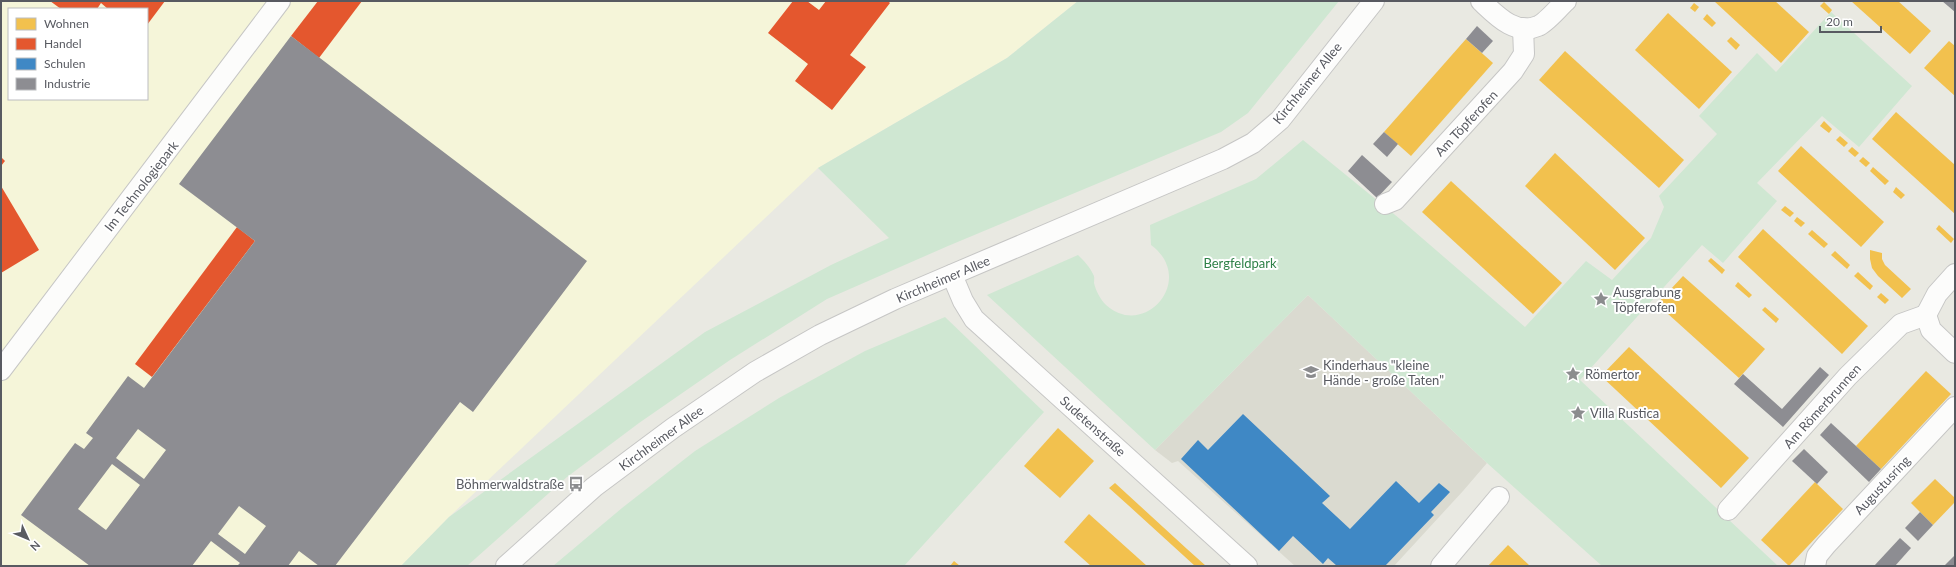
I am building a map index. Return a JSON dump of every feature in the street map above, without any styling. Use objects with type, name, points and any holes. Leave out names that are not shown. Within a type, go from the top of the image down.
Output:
[{"type":"street","name":"Im Technologiepark","points":[[1,370],[280,1]]},
{"type":"street","name":"Kirchheimer Allee","points":[[506,566],[594,487],[673,428],[755,372],[820,335],[896,299],[1223,159],[1253,143],[1280,120],[1374,1]]},
{"type":"street","points":[[1481,1],[1502,21],[1523,28],[1538,26],[1566,1]]},
{"type":"street","name":"Am Töpferofen","points":[[1385,204],[1395,200],[1514,71],[1524,54],[1523,28]]},
{"type":"street","points":[[1955,274],[1934,298],[1926,315],[1931,330],[1955,353]]},
{"type":"street","name":"Sudetenstraße","points":[[952,275],[963,301],[974,319],[1247,566]]},
{"type":"street","name":"Am Römerbrunnen","points":[[1728,510],[1848,376],[1895,329],[1901,324],[1926,315]]},
{"type":"street","name":"Augustusring","points":[[1815,566],[1817,556],[1826,545],[1955,407]]},
{"type":"street","points":[[1441,566],[1499,497]]},
{"type":"shaded area","points":[[1,1],[1078,1],[1007,58],[818,168],[449,517],[401,566],[1,566]]},
{"type":"shaded area","name":"Kinderhaus \"kleine Hände - große Taten\"","points":[[1308,295],[1487,463],[1394,566],[1295,566],[1178,461],[1172,463],[1155,450]]},
{"type":"green space","points":[[1078,1],[1339,1],[1248,113],[1221,132],[948,246],[827,299],[730,360],[639,423],[567,477],[467,566],[401,566],[449,517],[705,332],[831,265],[889,238],[818,168],[1007,58]]},
{"type":"green space","name":"Bergfeldpark","points":[[1831,12],[1912,86],[1859,147],[1822,116],[1757,183],[1777,201],[1723,263],[1702,245],[1580,380],[1778,566],[1602,566],[1487,463],[1308,295],[1155,450],[987,295],[1078,255],[1092,271],[1097,292],[1106,305],[1121,314],[1136,315],[1150,310],[1160,301],[1167,288],[1169,274],[1164,259],[1151,245],[1150,225],[1256,179],[1303,140],[1400,219],[1525,327],[1586,261],[1612,280],[1651,238],[1664,207],[1659,196],[1717,134],[1699,116],[1757,53],[1776,72]]},
{"type":"green space","points":[[945,317],[1044,412],[904,566],[553,566],[622,508],[695,451],[779,398],[865,351]]},
{"type":"building: Wohnen","points":[[1714,1],[1775,1],[1809,32],[1781,63]]},
{"type":"building: Wohnen","points":[[1851,1],[1898,1],[1931,31],[1910,54]]},
{"type":"building: Wohnen","points":[[1824,2],[1832,10],[1829,14],[1820,6]]},
{"type":"building: Wohnen","points":[[1694,3],[1699,7],[1695,12],[1690,8]]},
{"type":"building: Wohnen","points":[[1668,13],[1732,72],[1699,109],[1635,50]]},
{"type":"building: Wohnen","points":[[1707,14],[1716,23],[1712,27],[1703,19]]},
{"type":"building: Wohnen","points":[[1731,37],[1740,45],[1736,50],[1727,41]]},
{"type":"building: Wohnen","points":[[1466,39],[1493,63],[1411,156],[1384,132]]},
{"type":"building: Wohnen","points":[[1949,41],[1955,46],[1955,96],[1924,68]]},
{"type":"building: Wohnen","points":[[1565,51],[1684,160],[1659,188],[1539,80]]},
{"type":"building: Wohnen","points":[[1896,112],[1955,165],[1955,214],[1872,139]]},
{"type":"building: Wohnen","points":[[1824,121],[1832,129],[1829,133],[1820,126]]},
{"type":"building: Wohnen","points":[[1840,136],[1848,143],[1844,147],[1836,140]]},
{"type":"building: Wohnen","points":[[1801,146],[1884,222],[1861,247],[1778,171]]},
{"type":"building: Wohnen","points":[[1852,147],[1859,153],[1855,157],[1848,151]]},
{"type":"building: Wohnen","points":[[1555,153],[1645,238],[1615,270],[1525,186]]},
{"type":"building: Wohnen","points":[[1863,157],[1870,163],[1866,167],[1859,161]]},
{"type":"building: Wohnen","points":[[1873,167],[1889,181],[1885,185],[1870,171]]},
{"type":"building: Wohnen","points":[[1451,181],[1562,283],[1533,314],[1422,212]]},
{"type":"building: Wohnen","points":[[1896,187],[1905,195],[1901,199],[1893,192]]},
{"type":"building: Wohnen","points":[[1785,206],[1794,213],[1790,217],[1781,210]]},
{"type":"building: Wohnen","points":[[1797,217],[1805,223],[1801,227],[1794,221]]},
{"type":"building: Wohnen","points":[[1939,225],[1954,239],[1951,243],[1936,229]]},
{"type":"building: Wohnen","points":[[1763,229],[1868,326],[1842,354],[1738,257]]},
{"type":"building: Wohnen","points":[[1812,230],[1828,244],[1824,248],[1808,234]]},
{"type":"building: Wohnen","points":[[1870,250],[1882,253],[1882,259],[1885,265],[1911,289],[1902,298],[1878,276],[1872,268]]},
{"type":"building: Wohnen","points":[[1835,251],[1850,265],[1847,269],[1831,255]]},
{"type":"building: Wohnen","points":[[1711,258],[1725,270],[1722,274],[1708,261]]},
{"type":"building: Wohnen","points":[[1858,272],[1873,286],[1870,290],[1854,276]]},
{"type":"building: Wohnen","points":[[1683,276],[1765,349],[1739,378],[1657,304]]},
{"type":"building: Wohnen","points":[[1738,282],[1752,295],[1749,298],[1735,286]]},
{"type":"building: Wohnen","points":[[1881,293],[1889,300],[1885,304],[1877,297]]},
{"type":"building: Wohnen","points":[[1765,307],[1779,319],[1776,323],[1762,310]]},
{"type":"building: Wohnen","points":[[1629,347],[1749,458],[1721,488],[1601,376]]},
{"type":"building: Wohnen","points":[[1926,371],[1951,394],[1881,469],[1856,446]]},
{"type":"building: Wohnen","points":[[1058,428],[1094,461],[1060,498],[1024,466]]},
{"type":"building: Wohnen","points":[[1935,479],[1955,498],[1955,502],[1933,525],[1911,503]]},
{"type":"building: Wohnen","points":[[1815,482],[1843,509],[1789,566],[1761,540]]},
{"type":"building: Wohnen","points":[[1115,483],[1206,566],[1195,566],[1109,488]]},
{"type":"building: Wohnen","points":[[1089,514],[1147,566],[1091,566],[1064,542]]},
{"type":"building: Wohnen","points":[[1508,545],[1530,566],[1488,566]]},
{"type":"building: Wohnen","points":[[954,561],[960,566],[950,566]]},
{"type":"building: Handel","points":[[50,1],[165,1],[148,24],[148,8],[107,8],[101,3],[98,8],[60,8]]},
{"type":"building: Handel","points":[[318,1],[362,1],[319,58],[291,36]]},
{"type":"building: Handel","points":[[793,1],[807,1],[819,10],[826,1],[888,1],[890,3],[850,55],[866,67],[832,110],[795,81],[808,64],[768,33]]},
{"type":"building: Handel","points":[[1,157],[5,161],[1,166]]},
{"type":"building: Handel","points":[[1,186],[39,250],[1,273]]},
{"type":"building: Handel","points":[[237,227],[255,241],[152,377],[135,364]]},
{"type":"building: Schulen","points":[[1243,414],[1330,496],[1322,503],[1350,529],[1396,481],[1419,503],[1439,483],[1450,492],[1431,512],[1434,515],[1385,566],[1337,566],[1328,558],[1323,564],[1293,536],[1279,551],[1181,459],[1198,440],[1208,450]]},
{"type":"building: Industrie","points":[[1942,1],[1955,1],[1955,12],[1948,6]]},
{"type":"building: Industrie","points":[[1477,26],[1493,41],[1482,53],[1466,39]]},
{"type":"building: Industrie","points":[[291,36],[587,261],[473,412],[460,402],[335,566],[319,566],[299,551],[288,566],[237,566],[240,563],[211,541],[192,566],[90,566],[21,515],[75,443],[84,449],[93,438],[86,433],[128,376],[144,388],[255,241],[179,184]],"holes":[[[138,429],[166,450],[144,479],[116,458]],[[112,464],[140,485],[106,530],[78,509]],[[239,506],[266,526],[245,554],[218,534]]]},
{"type":"building: Industrie","points":[[1384,132],[1398,144],[1387,157],[1373,144]]},
{"type":"building: Industrie","points":[[1362,155],[1392,182],[1377,198],[1348,171]]},
{"type":"building: Industrie","points":[[1820,367],[1829,375],[1783,427],[1734,384],[1743,374],[1782,409]]},
{"type":"building: Industrie","points":[[1831,423],[1881,469],[1869,482],[1820,435]]},
{"type":"building: Industrie","points":[[1804,449],[1828,472],[1817,484],[1792,461]]},
{"type":"building: Industrie","points":[[1920,512],[1933,525],[1918,541],[1905,528]]},
{"type":"building: Industrie","points":[[1900,538],[1911,548],[1895,566],[1874,566]]},
{"type":"building: Industrie","points":[[1955,555],[1955,566],[1944,566]]},
{"type":"place","name":"Ausgrabung Töpferofen","points":[[1601,299]]},
{"type":"place","name":"Kinderhaus \"kleine Hände - große Taten\"","points":[[1311,372]]},
{"type":"place","name":"Römertor","points":[[1573,374]]},
{"type":"place","name":"Villa Rustica","points":[[1578,413]]},
{"type":"place","name":"Böhmerwaldstraße","points":[[576,484]]}]
